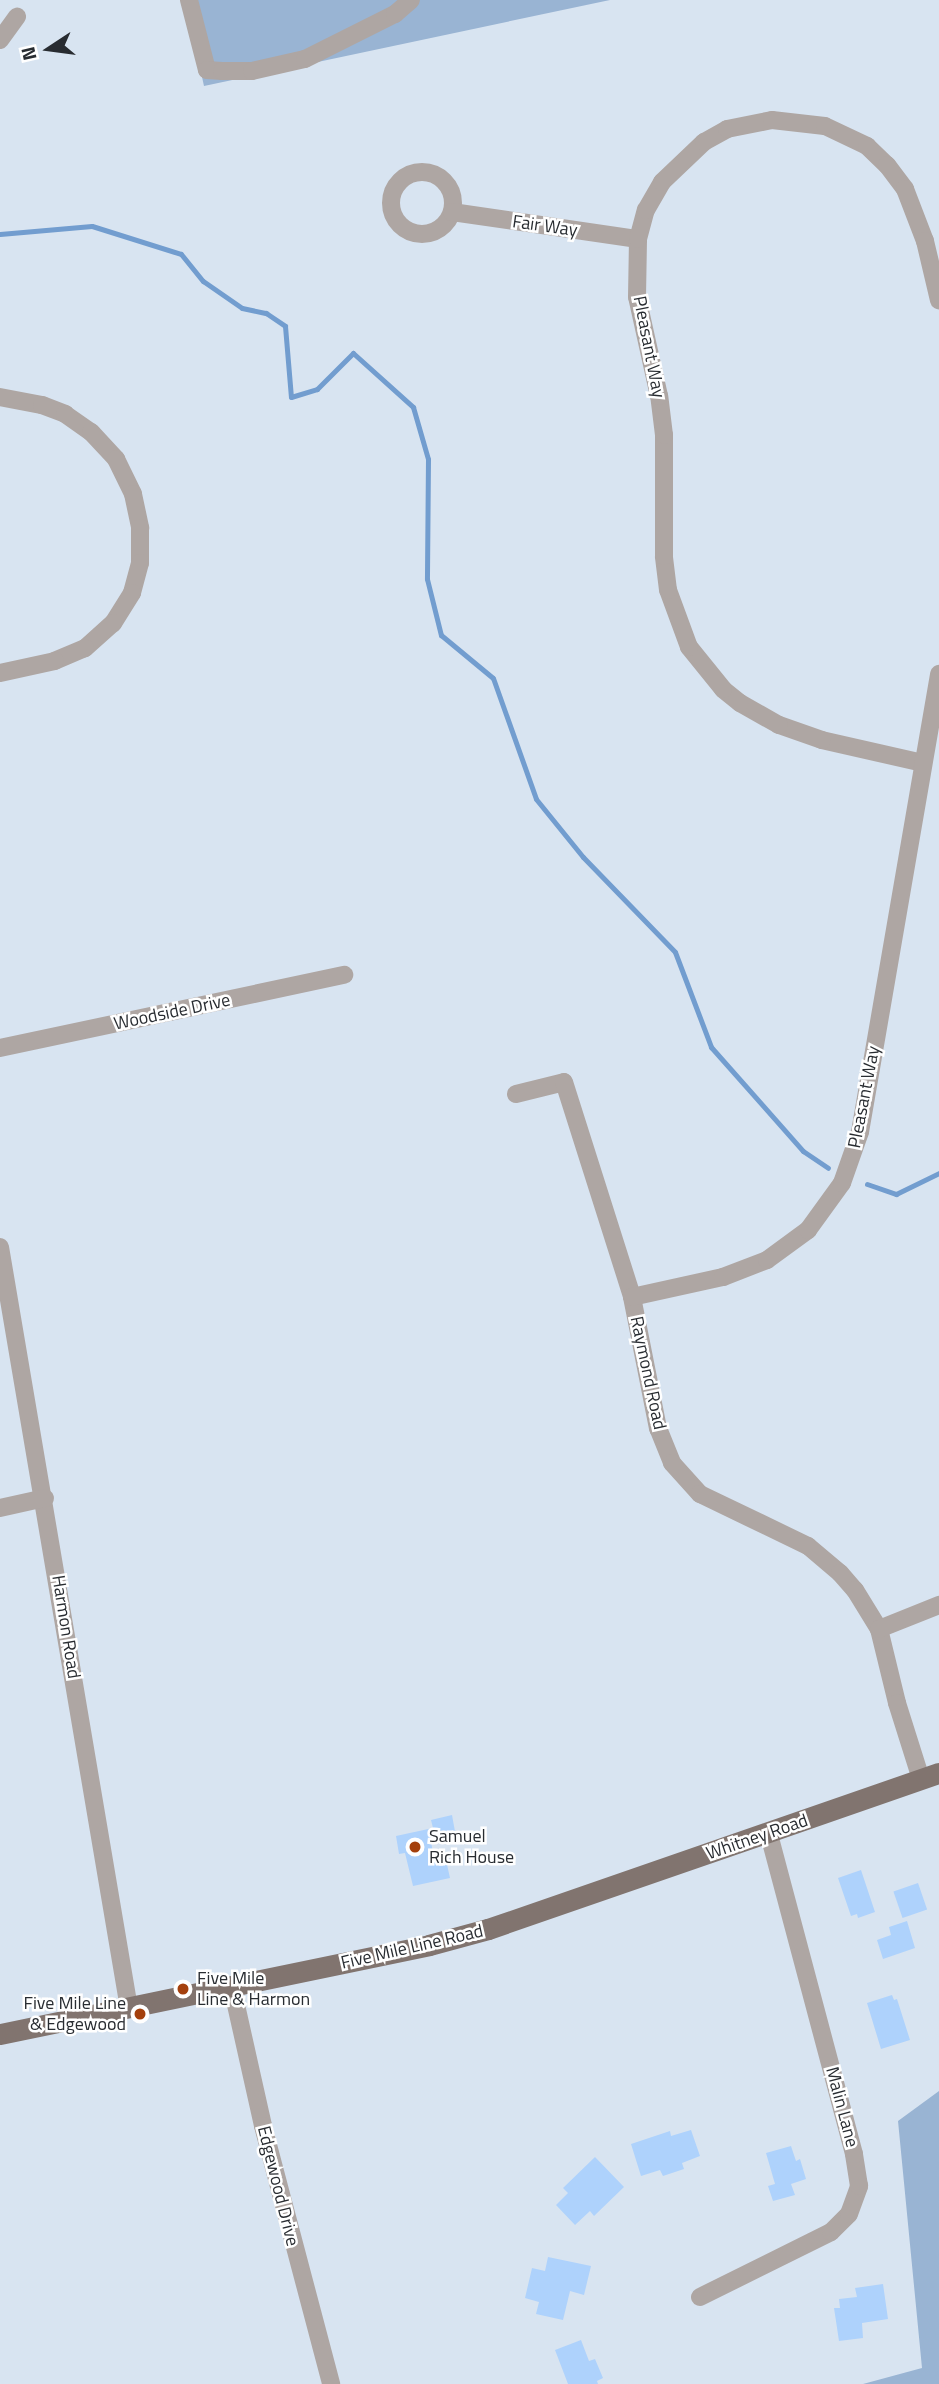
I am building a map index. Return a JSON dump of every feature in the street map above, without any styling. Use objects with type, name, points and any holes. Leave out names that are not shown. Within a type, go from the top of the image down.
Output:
[{"type":"main road","name":"Whitney Road","points":[[574,1900],[930,1776]]},
{"type":"main road","name":"Five Mile Line Road","points":[[0,2034],[429,1945],[574,1900]]},
{"type":"street","points":[[189,0],[207,70],[252,71],[305,60],[395,14],[411,0]]},
{"type":"street","points":[[0,40],[17,17]]},
{"type":"street","name":"Pleasant Way","points":[[923,763],[822,740],[779,725],[740,703],[723,689],[689,647],[668,590],[664,556],[664,435],[659,396],[637,297],[638,239],[646,210],[662,182],[704,142],[727,130],[762,121],[796,121],[825,126],[867,146],[887,165],[905,189],[925,241],[939,300]]},
{"type":"street","name":"Fair Way","points":[[452,212],[638,239]]},
{"type":"street","points":[[0,397],[42,405],[65,414],[91,432],[116,459],[135,502],[140,527],[140,562],[132,593],[113,623],[85,648],[55,661],[0,673]]},
{"type":"street","name":"Pleasant Way","points":[[632,1297],[723,1277],[767,1260],[808,1230],[842,1183],[860,1132],[939,674]]},
{"type":"street","name":"Woodside Drive","points":[[0,1048],[344,975]]},
{"type":"street","name":"Raymond Road","points":[[516,1094],[564,1082],[632,1297],[658,1428],[672,1463],[684,1479],[716,1504],[780,1531],[824,1559],[855,1590],[879,1629],[897,1703],[930,1776]]},
{"type":"street","name":"Harmon Road","points":[[0,1247],[45,1498],[129,2008]]},
{"type":"street","points":[[0,1508],[45,1498]]},
{"type":"street","points":[[879,1629],[939,1605]]},
{"type":"street","name":"Malin Lane","points":[[700,2297],[831,2232],[849,2214],[859,2186],[854,2154],[769,1834]]},
{"type":"street","name":"Edgewood Drive","points":[[232,1987],[266,2138],[331,2384]]},
{"type":"shaded area","points":[[185,0],[610,0],[204,86]]},
{"type":"shaded area","points":[[939,2091],[939,2384],[863,2384],[922,2368],[898,2121]]},
{"type":"building","name":"Samuel Rich House","points":[[452,1815],[456,1837],[431,1842],[435,1863],[446,1860],[450,1878],[413,1886],[405,1853],[399,1854],[396,1836],[433,1828],[431,1820]]},
{"type":"building","points":[[861,1870],[875,1912],[858,1918],[857,1914],[851,1916],[838,1878]]},
{"type":"building","points":[[918,1883],[927,1909],[903,1918],[893,1891]]},
{"type":"building","points":[[907,1921],[915,1948],[883,1959],[877,1940],[891,1935],[889,1927]]},
{"type":"building","points":[[892,1995],[894,2000],[897,1999],[910,2040],[881,2049],[867,2003]]},
{"type":"building","points":[[691,2130],[700,2156],[682,2163],[684,2169],[663,2176],[660,2170],[641,2176],[631,2144],[670,2131],[671,2136]]},
{"type":"building","points":[[791,2146],[796,2161],[800,2159],[806,2179],[791,2184],[795,2195],[773,2201],[768,2186],[775,2184],[766,2153]]},
{"type":"building","points":[[595,2157],[624,2187],[594,2216],[590,2211],[575,2225],[556,2205],[568,2193],[563,2188]]},
{"type":"building","points":[[548,2257],[591,2266],[584,2295],[570,2291],[563,2320],[536,2314],[539,2302],[525,2298],[532,2268],[545,2271]]},
{"type":"building","points":[[883,2284],[888,2319],[862,2323],[863,2338],[839,2341],[834,2308],[840,2308],[839,2299],[857,2297],[855,2288]]},
{"type":"building","points":[[581,2340],[589,2361],[595,2359],[603,2378],[597,2381],[598,2384],[568,2384],[555,2350]]},
{"type":"waterway","points":[[0,234],[92,226],[181,254],[203,281],[242,308],[266,313],[285,326],[291,397],[317,389],[353,353],[413,407],[428,459],[427,579],[441,635],[493,678],[536,799],[583,857],[675,952],[711,1047],[803,1151],[828,1168]]},
{"type":"waterway","points":[[867,1184],[896,1194],[939,1173]]},
{"type":"place","name":"Samuel Rich House","points":[[415,1847]]},
{"type":"place","name":"Five Mile Line & Harmon","points":[[183,1989]]},
{"type":"place","name":"Five Mile Line & Edgewood","points":[[140,2014]]}]
